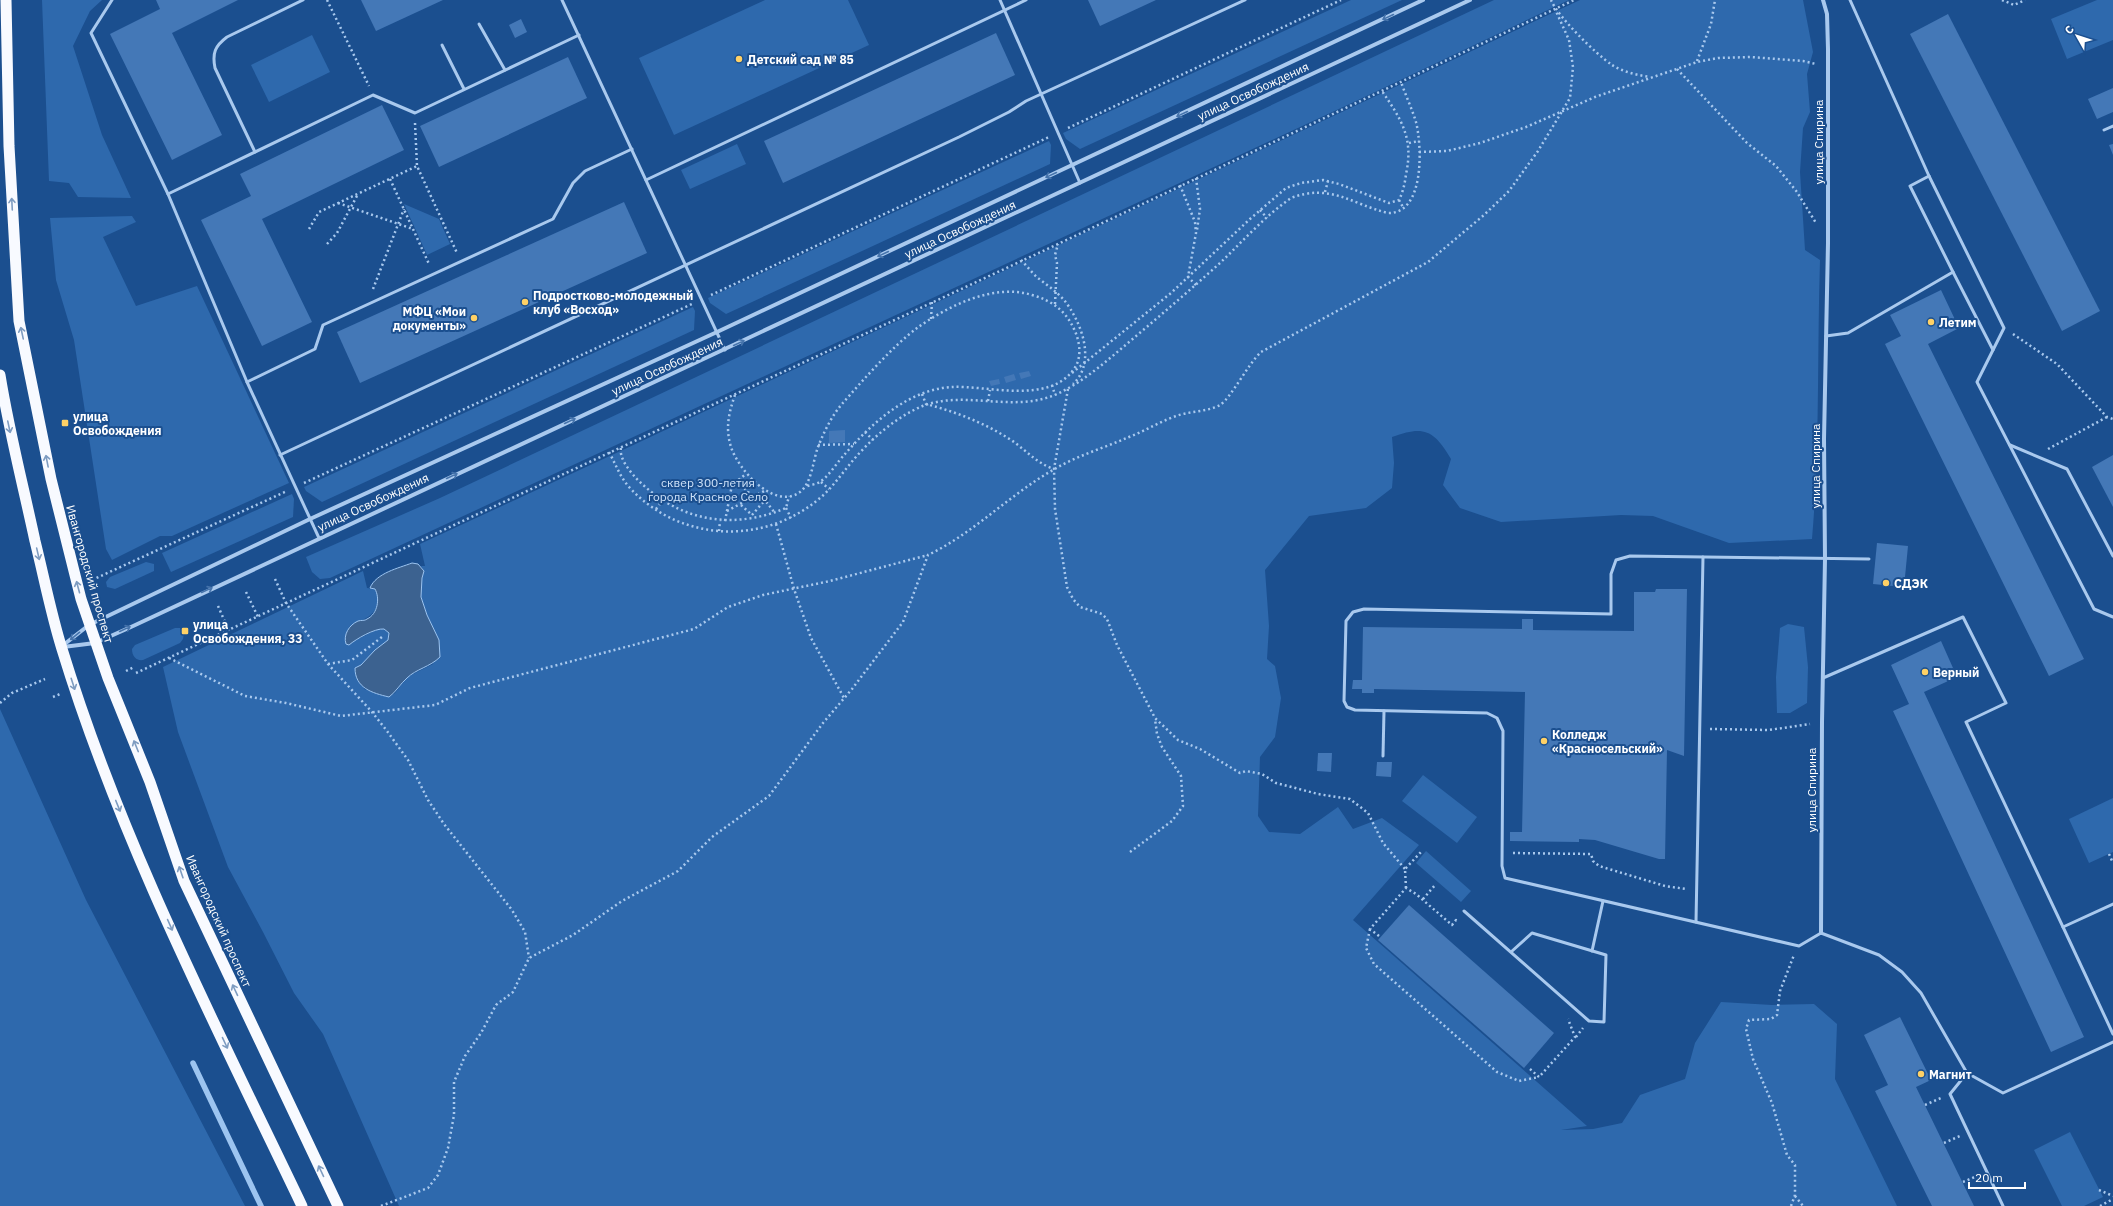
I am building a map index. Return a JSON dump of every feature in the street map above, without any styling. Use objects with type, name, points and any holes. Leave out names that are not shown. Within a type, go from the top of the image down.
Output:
[{"type":"highway","name":"Ивангородский проспект","points":[[6,0],[9,146],[19,321],[51,479],[88,624],[150,782],[184,881],[338,1206]]},
{"type":"highway","points":[[0,375],[8,423],[61,647],[101,763],[155,892],[302,1206]]},
{"type":"street","name":"улица Освобождения","points":[[61,647],[88,624],[310,519],[716,332],[1423,0]]},
{"type":"street","name":"улица Освобождения","points":[[61,647],[95,643],[1080,184],[1470,0]]},
{"type":"street","name":"улица Спирина","points":[[1821,933],[1822,722],[1825,559],[1824,439],[1828,243],[1827,14],[1823,0]]},
{"type":"lane","points":[[112,0],[90,33],[168,194],[247,382],[319,538]]},
{"type":"lane","points":[[255,152],[214,68],[213,58],[216,46],[227,37],[303,0]]},
{"type":"lane","points":[[562,0],[725,350]]},
{"type":"lane","points":[[1000,0],[1040,96],[1080,184]]},
{"type":"lane","points":[[646,180],[1026,0]]},
{"type":"lane","points":[[280,455],[686,266],[959,137],[1040,96],[1245,0]]},
{"type":"lane","points":[[1850,0],[1929,176],[2004,328],[1977,382],[2094,609],[2113,617]]},
{"type":"lane","points":[[479,24],[504,70]]},
{"type":"lane","points":[[168,194],[373,95],[415,113],[579,35]]},
{"type":"lane","points":[[442,45],[464,89]]},
{"type":"lane","points":[[2104,130],[2113,126]]},
{"type":"lane","points":[[247,382],[315,349],[323,325],[553,219],[573,183],[585,171],[632,149]]},
{"type":"lane","points":[[1929,176],[1910,186],[1993,350]]},
{"type":"lane","points":[[1826,336],[1848,333],[1953,272]]},
{"type":"lane","points":[[2010,445],[2067,470],[2113,556]]},
{"type":"lane","points":[[1869,559],[1630,556],[1616,560],[1611,574],[1611,614],[1364,609],[1353,612],[1346,621],[1344,701],[1347,707],[1356,710],[1487,713],[1497,718],[1503,731],[1502,866],[1505,878],[1799,946],[1821,933],[1879,955],[1902,972],[1922,993],[1967,1073],[2003,1092],[2113,1042]]},
{"type":"lane","points":[[1696,922],[1703,557]]},
{"type":"lane","points":[[1823,678],[1963,617],[2006,703],[1966,722],[2113,1034]]},
{"type":"lane","points":[[1383,756],[1384,711]]},
{"type":"lane","points":[[1592,951],[1603,901]]},
{"type":"lane","points":[[2063,927],[2113,904]]},
{"type":"lane","points":[[1464,911],[1589,1021],[1604,1022],[1606,955],[1532,933],[1511,952]]},
{"type":"lane","points":[[1967,1073],[1950,1094],[2003,1206]]},
{"type":"path","points":[[327,0],[373,95]]},
{"type":"path","points":[[92,580],[701,299],[1341,0]]},
{"type":"path","points":[[169,658],[245,696],[286,703],[341,716],[435,705],[470,688],[694,629],[728,607],[763,595],[794,589],[928,555],[959,538],[1005,501],[1054,469],[1132,436],[1157,423],[1186,412],[1204,410],[1220,404],[1254,359],[1268,346],[1428,262],[1484,215],[1509,191],[1538,152],[1570,98],[1573,67],[1570,40],[1551,0]]},
{"type":"path","points":[[136,673],[258,618],[609,452],[1058,244],[1574,0]]},
{"type":"path","points":[[1697,62],[1706,44],[1715,0]]},
{"type":"path","points":[[2002,0],[2014,5],[2025,0]]},
{"type":"path","points":[[1555,9],[1612,65],[1630,74],[1651,77]]},
{"type":"path","points":[[1420,152],[1447,151],[1480,143],[1563,112],[1595,97],[1697,62],[1718,58],[1750,57],[1803,61],[1828,67]]},
{"type":"path","points":[[1677,69],[1747,143],[1776,166],[1797,192],[1828,243]]},
{"type":"path","points":[[609,452],[623,479],[637,495],[670,518],[693,527],[719,531],[747,531],[776,524],[791,518],[811,505],[829,489],[873,440],[898,419],[926,404],[953,399],[1026,402],[1055,395],[1068,389],[1105,362],[1196,285],[1291,198],[1309,193],[1326,192],[1388,213],[1394,213],[1404,209],[1414,195],[1420,152],[1416,124],[1401,82]]},
{"type":"path","points":[[735,394],[729,413],[728,435],[735,456],[746,474],[766,490],[776,495],[789,496],[800,492],[805,487],[821,482],[865,432],[892,411],[922,394],[950,387],[990,390],[1018,390],[1052,385],[1068,376],[1171,293],[1260,210],[1286,188],[1309,181],[1328,181],[1389,203],[1399,200],[1403,192],[1408,165],[1409,143],[1400,119],[1382,91]]},
{"type":"path","points":[[415,113],[417,166],[462,262]]},
{"type":"path","points":[[1409,143],[1419,141]]},
{"type":"path","points":[[309,229],[319,212],[417,166]]},
{"type":"path","points":[[1188,277],[1200,209],[1196,178]]},
{"type":"path","points":[[390,179],[434,274]]},
{"type":"path","points":[[1326,192],[1328,181]]},
{"type":"path","points":[[1180,185],[1195,222],[1196,232]]},
{"type":"path","points":[[327,244],[337,233],[358,194]]},
{"type":"path","points":[[1399,200],[1404,209]]},
{"type":"path","points":[[338,203],[413,229]]},
{"type":"path","points":[[367,305],[404,209]]},
{"type":"path","points":[[1260,210],[1268,218]]},
{"type":"path","points":[[1055,304],[1057,263],[1055,255],[1058,244]]},
{"type":"path","points":[[1021,260],[1037,277],[1056,291],[1069,307],[1080,328],[1085,345],[1082,373],[1068,389],[1054,469],[1055,509],[1067,588],[1072,599],[1080,607],[1102,614],[1107,619],[1117,645],[1155,718],[1178,740],[1200,749],[1240,773],[1246,771],[1262,774],[1276,783],[1318,794],[1350,799],[1368,813],[1383,843],[1405,869],[1406,888],[1370,929],[1366,948],[1374,964],[1497,1072],[1519,1081],[1539,1077],[1575,1037],[1569,1019],[1563,1014]]},
{"type":"path","points":[[1188,277],[1196,285]]},
{"type":"path","points":[[805,487],[818,445],[840,407],[907,337],[931,320],[974,298],[996,292],[1023,292],[1055,304],[1068,318],[1078,340],[1078,360],[1068,376]]},
{"type":"path","points":[[931,320],[932,302]]},
{"type":"path","points":[[2004,328],[2057,364],[2107,417],[2113,420]]},
{"type":"path","points":[[1052,385],[1055,395]]},
{"type":"path","points":[[988,401],[990,390]]},
{"type":"path","points":[[922,394],[926,404]]},
{"type":"path","points":[[926,404],[952,412],[981,424],[1011,440],[1041,465],[1054,469]]},
{"type":"path","points":[[2036,456],[2107,417]]},
{"type":"path","points":[[865,432],[873,440]]},
{"type":"path","points":[[818,445],[854,444]]},
{"type":"path","points":[[621,447],[620,451],[632,473],[662,500],[694,515],[725,521],[755,518],[775,513],[786,508]]},
{"type":"path","points":[[725,521],[732,485],[746,474]]},
{"type":"path","points":[[740,479],[750,499]]},
{"type":"path","points":[[747,494],[752,479]]},
{"type":"path","points":[[821,482],[829,489]]},
{"type":"path","points":[[727,511],[741,505],[766,490]]},
{"type":"path","points":[[760,494],[775,513]]},
{"type":"path","points":[[789,496],[786,508],[791,518]]},
{"type":"path","points":[[656,509],[662,500]]},
{"type":"path","points":[[752,515],[765,500]]},
{"type":"path","points":[[741,505],[755,518]]},
{"type":"path","points":[[719,531],[720,521]]},
{"type":"path","points":[[776,524],[794,589],[810,638],[844,698]]},
{"type":"path","points":[[381,1206],[428,1188],[438,1174],[448,1148],[454,1115],[454,1082],[465,1056],[481,1033],[496,1006],[513,992],[530,958],[573,935],[622,901],[678,871],[712,837],[769,796],[823,723],[903,622],[928,555]]},
{"type":"path","points":[[275,579],[286,604],[328,664],[372,712],[408,760],[444,824],[512,910],[525,932],[530,958]]},
{"type":"path","points":[[246,592],[258,618]]},
{"type":"path","points":[[218,606],[229,631]]},
{"type":"path","points":[[328,664],[352,660],[382,637]]},
{"type":"path","points":[[126,671],[134,667]]},
{"type":"path","points":[[0,703],[12,693],[45,679]]},
{"type":"path","points":[[53,697],[60,694]]},
{"type":"path","points":[[1130,852],[1172,821],[1183,806],[1181,776],[1162,748],[1157,734],[1155,718]]},
{"type":"path","points":[[1699,729],[1769,730],[1822,722]]},
{"type":"path","points":[[1405,869],[1421,852]]},
{"type":"path","points":[[1502,853],[1591,854],[1593,861],[1599,866],[1665,886],[1696,889]]},
{"type":"path","points":[[2109,854],[2113,862]]},
{"type":"path","points":[[1423,899],[1436,884]]},
{"type":"path","points":[[1406,888],[1423,899],[1452,925],[1456,920],[1462,925]]},
{"type":"path","points":[[1370,929],[1379,936]]},
{"type":"path","points":[[1791,1206],[1795,1196],[1794,1165],[1787,1155],[1772,1103],[1753,1059],[1746,1029],[1749,1020],[1771,1019],[1777,1015],[1780,991],[1792,958],[1799,946]]},
{"type":"path","points":[[1530,1069],[1539,1077]]},
{"type":"path","points":[[1925,1105],[1950,1094]]},
{"type":"path","points":[[1944,1144],[1968,1132]]},
{"type":"path","points":[[1963,1182],[1986,1171]]},
{"type":"path","points":[[2099,1190],[2113,1196]]},
{"type":"path","points":[[1795,1196],[1803,1206]]},
{"type":"path","points":[[2100,1206],[2113,1199]]},
{"type":"green space","points":[[42,0],[102,0],[90,11],[73,46],[102,135],[131,198],[78,197],[69,183],[49,181]]},
{"type":"green space","name":"Детский сад № 85","points":[[765,0],[848,0],[869,45],[674,135],[639,58]]},
{"type":"green space","points":[[1351,0],[1402,0],[1080,149],[1066,139],[1063,133]]},
{"type":"green space","points":[[1494,0],[1569,0],[1356,101],[330,578],[320,579],[312,572],[306,557],[440,498]]},
{"type":"green space","name":"сквер 300-летия города Красное Село","points":[[1580,0],[1803,0],[1813,52],[1807,74],[1810,112],[1803,128],[1800,172],[1805,250],[1820,260],[1815,504],[1812,539],[1729,543],[1653,516],[1621,515],[1501,522],[1460,508],[1443,485],[1451,459],[1445,449],[1433,436],[1420,431],[1412,431],[1392,437],[1394,463],[1392,488],[1366,508],[1309,516],[1265,570],[1269,626],[1267,659],[1275,666],[1281,698],[1275,737],[1260,757],[1258,816],[1269,832],[1300,834],[1338,807],[1353,829],[1382,818],[1419,845],[1353,920],[1587,1126],[1561,1130],[1593,1129],[1622,1123],[1640,1095],[1685,1079],[1695,1043],[1721,1002],[1772,1005],[1814,1004],[1837,1024],[1835,1079],[1897,1206],[399,1206],[323,1034],[294,993],[228,867],[178,732],[163,667],[363,571],[367,588],[375,589],[378,600],[372,614],[358,621],[354,641],[380,628],[389,633],[388,640],[375,650],[361,665],[364,689],[389,697],[395,693],[407,677],[433,664],[439,640],[427,615],[421,597],[422,577],[424,571],[421,566],[425,566],[420,544]]},
{"type":"green space","points":[[2097,0],[2113,0],[2113,40],[2067,59],[2051,19]]},
{"type":"green space","points":[[312,35],[330,72],[269,102],[251,65]]},
{"type":"green space","points":[[1049,141],[1051,145],[1050,164],[726,314],[710,303],[708,298]]},
{"type":"green space","points":[[737,144],[746,164],[690,189],[681,170]]},
{"type":"green space","points":[[404,204],[439,219],[450,244],[427,255]]},
{"type":"green space","points":[[132,216],[136,222],[103,237],[136,306],[197,286],[289,483],[172,536],[160,536],[112,560],[106,549],[74,340],[56,280],[50,218]]},
{"type":"green space","points":[[693,307],[695,311],[694,330],[322,502],[306,491],[304,487]]},
{"type":"green space","points":[[292,494],[294,499],[293,517],[171,572],[162,553]]},
{"type":"green space","points":[[146,562],[154,564],[154,571],[115,589],[107,587],[106,582],[110,577]]},
{"type":"green space","points":[[1788,624],[1804,627],[1808,667],[1807,703],[1790,713],[1777,713],[1776,677],[1780,628]]},
{"type":"green space","points":[[175,628],[180,628],[184,633],[183,639],[180,643],[143,660],[136,659],[132,652],[135,645]]},
{"type":"green space","points":[[0,709],[86,900],[245,1206],[0,1206]]},
{"type":"green space","points":[[1423,775],[1477,817],[1457,843],[1402,801]]},
{"type":"green space","points":[[2113,798],[2113,852],[2089,863],[2069,819]]},
{"type":"green space","points":[[1426,851],[1471,891],[1461,902],[1416,863]]},
{"type":"green space","points":[[2070,1132],[2103,1197],[2084,1206],[2062,1206],[2034,1150]]},
{"type":"shaded area","points":[[412,563],[418,564],[424,571],[421,597],[427,615],[439,640],[440,657],[411,675],[389,697],[377,694],[361,685],[356,675],[355,668],[361,665],[375,650],[388,640],[389,633],[384,629],[376,630],[349,645],[346,644],[345,637],[352,625],[358,621],[366,620],[371,617],[376,610],[378,601],[377,593],[375,589],[370,588],[377,578]]},
{"type":"building","points":[[156,0],[238,0],[172,33],[222,135],[172,160],[110,34],[160,9]]},
{"type":"building","points":[[361,0],[443,0],[376,31]]},
{"type":"building","points":[[1088,0],[1156,0],[1100,26]]},
{"type":"building","points":[[1948,14],[2100,311],[2062,331],[1910,34]]},
{"type":"building","points":[[521,19],[527,32],[515,38],[509,25]]},
{"type":"building","points":[[996,33],[1015,75],[783,183],[764,141]]},
{"type":"building","points":[[568,57],[587,98],[439,167],[420,126]]},
{"type":"building","points":[[2113,88],[2113,112],[2097,119],[2088,99]]},
{"type":"building","points":[[382,105],[404,150],[262,219],[312,322],[262,346],[201,220],[251,196],[240,174]]},
{"type":"building","points":[[2113,144],[2113,155],[2109,145]]},
{"type":"building","points":[[624,202],[647,253],[360,383],[337,332]]},
{"type":"building","points":[[1941,290],[1959,328],[1928,344],[2084,659],[2049,676],[1885,344],[1901,336],[1890,315]]},
{"type":"building","points":[[1029,371],[1031,376],[1021,379],[1019,373]]},
{"type":"building","points":[[1014,374],[1016,380],[1006,383],[1004,377]]},
{"type":"building","points":[[999,379],[1000,384],[991,386],[989,381]]},
{"type":"building","points":[[845,430],[845,442],[829,443],[829,431]]},
{"type":"building","points":[[2113,455],[2113,507],[2092,467]]},
{"type":"building","points":[[1877,543],[1908,546],[1904,587],[1873,584]]},
{"type":"building","points":[[1656,589],[1687,589],[1684,756],[1667,750],[1665,859],[1659,859],[1595,840],[1579,839],[1579,842],[1510,841],[1510,832],[1522,832],[1525,692],[1374,689],[1374,693],[1362,693],[1362,689],[1352,689],[1353,680],[1362,680],[1363,627],[1522,629],[1522,619],[1533,619],[1533,630],[1634,631],[1634,592],[1655,592]]},
{"type":"building","points":[[1941,641],[1957,677],[1924,692],[2084,1037],[2051,1052],[1893,711],[1909,704],[1891,665]]},
{"type":"building","points":[[1318,753],[1332,753],[1331,772],[1317,771]]},
{"type":"building","points":[[1377,762],[1392,762],[1391,777],[1376,776]]},
{"type":"building","points":[[1409,905],[1554,1033],[1524,1068],[1378,940]]},
{"type":"building","points":[[1900,1017],[1931,1080],[1916,1087],[1974,1206],[1932,1206],[1875,1091],[1888,1085],[1864,1035]]},
{"type":"waterway","points":[[193,1063],[261,1206]]},
{"type":"place","name":"Детский сад № 85","points":[[739,59]]},
{"type":"place","name":"Подростково-молодежный клуб «Восход»","points":[[525,302]]},
{"type":"place","name":"МФЦ «Мои документы»","points":[[474,318]]},
{"type":"place","name":"Летим","points":[[1931,322]]},
{"type":"place","name":"улица Освобождения","points":[[65,423]]},
{"type":"place","name":"СДЭК","points":[[1886,583]]},
{"type":"place","name":"улица Освобождения, 33","points":[[185,631]]},
{"type":"place","name":"Верный","points":[[1925,672]]},
{"type":"place","name":"Колледж «Красносельский»","points":[[1544,741]]},
{"type":"place","name":"Магнит","points":[[1921,1074]]}]
